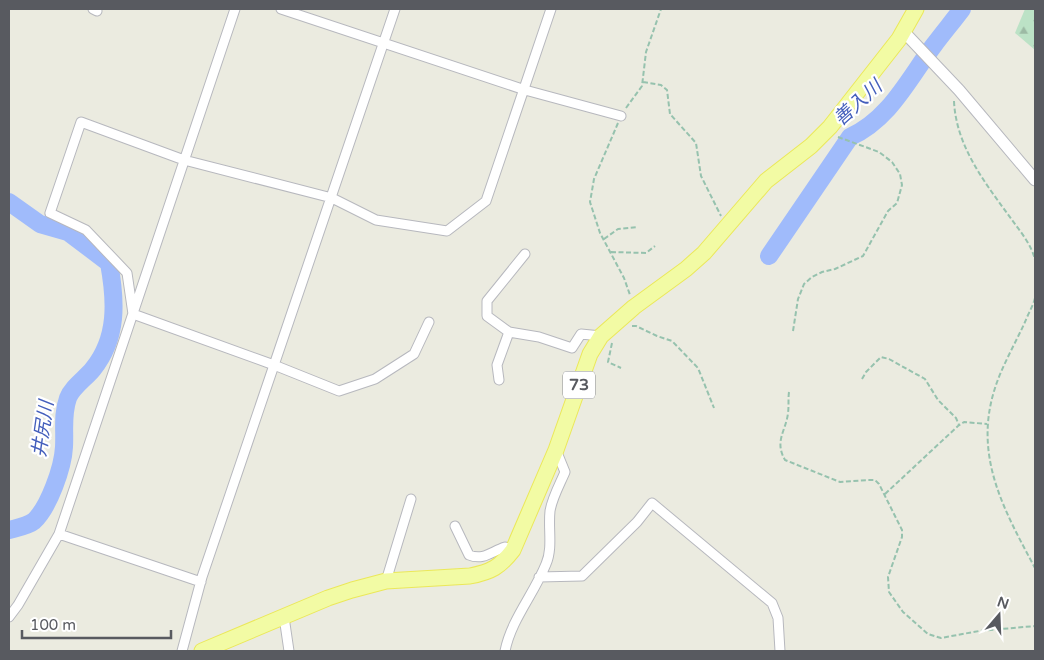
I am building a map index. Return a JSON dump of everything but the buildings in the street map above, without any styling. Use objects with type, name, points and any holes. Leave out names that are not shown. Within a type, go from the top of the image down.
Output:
[{"type":"main road","name":"73","points":[[202,651],[336,595],[386,581],[470,576],[494,569],[504,562],[513,550],[556,450],[590,354],[601,336],[634,307],[704,253],[766,181],[830,128],[904,32],[916,9]]},
{"type":"street","points":[[9,617],[18,605],[59,534],[235,9]]},
{"type":"street","points":[[281,9],[525,90],[621,116]]},
{"type":"street","points":[[182,651],[200,582],[395,9]]},
{"type":"street","points":[[133,314],[127,274],[86,230],[50,213],[81,122],[184,160],[332,198],[376,220],[447,231],[486,201],[552,9]]},
{"type":"street","points":[[904,32],[959,90],[1035,180]]},
{"type":"street","points":[[525,254],[487,301],[487,316],[509,332],[539,337],[572,348],[581,334],[601,336]]},
{"type":"street","points":[[133,314],[274,365],[339,391],[375,380],[414,354],[429,322]]},
{"type":"street","points":[[499,380],[498,365],[509,332]]},
{"type":"street","points":[[505,651],[520,614],[546,563],[550,548],[550,510],[565,472],[556,450]]},
{"type":"street","points":[[386,581],[410,499]]},
{"type":"street","points":[[539,577],[582,576],[637,522],[652,503],[772,603],[778,618],[780,651]]},
{"type":"street","points":[[455,526],[469,555],[476,558],[482,558],[505,547],[513,550]]},
{"type":"street","points":[[59,534],[200,582]]},
{"type":"street","points":[[284,617],[289,651]]},
{"type":"path","points":[[643,82],[661,85],[667,90],[670,114],[696,143],[701,176],[728,225]]},
{"type":"path","points":[[959,90],[954,95],[962,142],[980,174],[1024,236],[1035,260]]},
{"type":"path","points":[[793,331],[798,299],[804,284],[822,272],[835,269],[863,256],[888,212],[897,203],[902,186],[900,174],[892,162],[879,152],[838,137],[830,128]]},
{"type":"path","points":[[604,239],[618,230],[638,227]]},
{"type":"path","points":[[611,252],[646,253],[655,246]]},
{"type":"path","points":[[1035,298],[995,387],[988,415],[988,438],[993,480],[1007,516],[1035,568]]},
{"type":"path","points":[[629,326],[636,326],[672,341],[698,368],[714,408]]},
{"type":"path","points":[[862,379],[866,372],[881,357],[889,358],[925,379],[938,400],[956,418],[959,425]]},
{"type":"path","points":[[789,392],[788,414],[780,440],[781,452],[786,460],[840,482],[875,480],[880,484],[902,530],[902,536],[888,577],[889,592],[904,612],[928,634],[941,638],[978,631],[1035,626]]},
{"type":"path","points":[[885,494],[959,425],[964,422],[988,424]]},
{"type":"green space","points":[[1025,9],[1035,9],[1035,50],[1015,33]]},
{"type":"waterway","name":"善入川","points":[[769,256],[850,137],[864,129],[888,109],[962,9]]},
{"type":"waterway","name":"井尻川","points":[[9,202],[40,224],[68,232],[109,263],[114,305],[111,332],[107,345],[93,369],[68,398],[64,416],[63,455],[50,497],[40,515],[34,521],[25,526],[9,530]]}]
